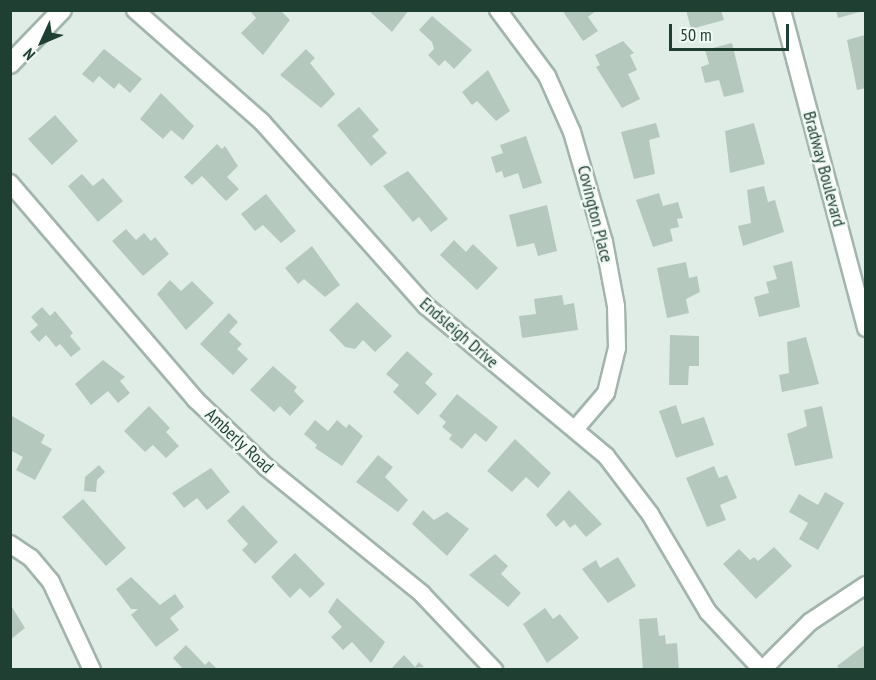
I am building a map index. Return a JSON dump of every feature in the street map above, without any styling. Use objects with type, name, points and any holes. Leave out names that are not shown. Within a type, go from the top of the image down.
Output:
[{"type":"street","points":[[10,64],[62,10]]},
{"type":"street","name":"Endsleigh Drive","points":[[135,10],[262,122],[426,306],[577,427],[625,478],[708,612],[762,669]]},
{"type":"street","name":"Covington Place","points":[[498,10],[547,76],[572,132],[604,242],[616,306],[617,348],[606,393],[577,427]]},
{"type":"street","name":"Bradway Boulevard","points":[[782,10],[866,328]]},
{"type":"street","name":"Amberly Road","points":[[10,183],[196,400],[266,468],[422,594],[494,669]]},
{"type":"street","points":[[10,544],[31,558],[51,582],[92,669]]},
{"type":"street","points":[[762,669],[816,617],[866,585]]},
{"type":"building","points":[[249,10],[280,10],[290,20],[263,55],[241,33],[256,18]]},
{"type":"building","points":[[368,10],[409,10],[392,32]]},
{"type":"building","points":[[562,10],[597,10],[588,17],[598,31],[583,41]]},
{"type":"building","points":[[686,10],[721,10],[724,20],[691,29]]},
{"type":"building","points":[[836,10],[863,10],[863,11],[838,18]]},
{"type":"building","points":[[432,16],[472,50],[454,69],[445,60],[439,66],[428,55],[434,49],[432,42],[419,30]]},
{"type":"building","points":[[865,35],[866,88],[857,90],[847,40]]},
{"type":"building","points":[[623,41],[634,53],[630,55],[637,70],[628,74],[640,99],[622,108],[596,67],[600,65],[595,55]]},
{"type":"building","points":[[732,43],[744,92],[724,97],[719,80],[705,83],[701,67],[709,64],[705,50]]},
{"type":"building","points":[[104,49],[142,79],[130,93],[119,83],[114,89],[99,76],[93,83],[82,74]]},
{"type":"building","points":[[306,49],[315,58],[310,63],[335,94],[321,108],[280,75]]},
{"type":"building","points":[[488,70],[510,111],[496,121],[477,101],[472,105],[462,92]]},
{"type":"building","points":[[161,93],[194,126],[183,140],[171,130],[163,139],[140,119]]},
{"type":"building","points":[[359,107],[379,130],[372,136],[387,153],[371,166],[337,125]]},
{"type":"building","points":[[55,115],[78,141],[52,165],[28,139]]},
{"type":"building","points":[[656,123],[660,137],[649,140],[655,174],[634,179],[621,132]]},
{"type":"building","points":[[754,123],[765,164],[730,173],[725,131]]},
{"type":"building","points":[[526,136],[542,183],[523,189],[518,173],[504,178],[502,171],[496,173],[491,157],[503,153],[500,145]]},
{"type":"building","points":[[217,144],[222,149],[225,146],[238,166],[227,177],[239,189],[226,201],[202,176],[192,185],[184,177]]},
{"type":"building","points":[[408,171],[448,219],[431,232],[419,217],[413,222],[383,186]]},
{"type":"building","points":[[82,174],[93,186],[103,178],[123,201],[98,222],[68,186]]},
{"type":"building","points":[[764,186],[768,202],[775,200],[784,232],[743,246],[738,226],[751,223],[747,190]]},
{"type":"building","points":[[659,193],[663,206],[678,202],[683,218],[677,219],[679,227],[670,229],[673,241],[653,247],[636,200]]},
{"type":"building","points":[[266,194],[296,231],[281,243],[263,225],[255,231],[241,214]]},
{"type":"building","points":[[547,205],[557,251],[538,256],[534,243],[517,247],[509,215]]},
{"type":"building","points":[[126,229],[136,240],[144,233],[151,241],[155,237],[169,254],[143,276],[112,241]]},
{"type":"building","points":[[454,240],[466,252],[473,244],[498,268],[477,290],[440,255]]},
{"type":"building","points":[[312,246],[340,285],[325,297],[304,279],[298,284],[285,268]]},
{"type":"building","points":[[792,261],[800,307],[759,317],[754,297],[769,293],[766,282],[777,279],[773,266]]},
{"type":"building","points":[[686,262],[689,278],[697,276],[700,292],[686,299],[689,313],[667,318],[657,268]]},
{"type":"building","points":[[170,280],[181,291],[192,281],[214,303],[186,330],[157,294]]},
{"type":"building","points":[[562,295],[564,305],[574,303],[578,330],[522,338],[519,316],[536,314],[534,299]]},
{"type":"building","points":[[357,302],[392,336],[375,352],[363,340],[355,349],[345,347],[329,330]]},
{"type":"building","points":[[42,307],[50,316],[55,311],[73,333],[70,336],[81,349],[71,357],[60,344],[56,347],[46,335],[39,342],[30,332],[38,325],[31,317]]},
{"type":"building","points":[[229,313],[238,322],[229,332],[242,344],[237,349],[248,359],[233,375],[200,344]]},
{"type":"building","points":[[670,335],[699,336],[699,366],[689,366],[688,385],[669,385]]},
{"type":"building","points":[[806,337],[819,384],[782,392],[779,375],[789,373],[787,342]]},
{"type":"building","points":[[407,351],[433,374],[425,383],[437,394],[418,415],[393,392],[399,385],[386,374]]},
{"type":"building","points":[[103,360],[125,377],[120,381],[130,393],[118,403],[108,391],[91,405],[75,384]]},
{"type":"building","points":[[273,366],[297,387],[294,391],[304,401],[290,416],[280,406],[274,412],[250,390]]},
{"type":"building","points":[[457,394],[498,427],[486,442],[475,433],[462,449],[449,439],[452,435],[442,427],[446,422],[439,416]]},
{"type":"building","points":[[676,405],[682,424],[704,417],[714,445],[676,458],[659,411]]},
{"type":"building","points":[[149,406],[170,428],[166,432],[179,446],[166,458],[153,445],[145,452],[124,431]]},
{"type":"building","points":[[822,406],[833,458],[795,466],[787,434],[807,426],[804,410]]},
{"type":"building","points":[[12,416],[45,435],[41,443],[52,449],[35,480],[16,470],[23,457],[10,450]]},
{"type":"building","points":[[315,420],[328,431],[337,420],[346,428],[349,424],[363,436],[342,466],[315,448],[317,445],[304,434]]},
{"type":"building","points":[[515,439],[551,473],[538,488],[526,477],[512,492],[487,471]]},
{"type":"building","points":[[378,455],[393,467],[385,477],[408,500],[398,512],[356,482]]},
{"type":"building","points":[[99,465],[105,472],[97,480],[96,492],[84,491],[85,477]]},
{"type":"building","points":[[714,466],[719,478],[727,475],[737,498],[720,505],[726,520],[707,527],[686,478]]},
{"type":"building","points":[[211,468],[230,492],[207,510],[197,498],[184,508],[172,493]]},
{"type":"building","points":[[569,490],[602,524],[586,537],[575,524],[570,528],[564,520],[556,527],[546,515]]},
{"type":"building","points":[[825,492],[844,503],[818,550],[799,539],[808,523],[789,512],[799,494],[818,505]]},
{"type":"building","points":[[83,499],[126,548],[106,566],[62,517]]},
{"type":"building","points":[[243,505],[278,542],[255,564],[242,550],[248,544],[227,521]]},
{"type":"building","points":[[423,510],[434,520],[447,512],[469,529],[447,556],[412,524]]},
{"type":"building","points":[[774,547],[792,566],[756,599],[723,564],[739,549],[750,560],[754,557],[758,561]]},
{"type":"building","points":[[295,553],[325,584],[310,598],[300,588],[290,598],[271,577]]},
{"type":"building","points":[[495,554],[508,566],[501,574],[521,593],[508,607],[469,575]]},
{"type":"building","points":[[618,557],[636,586],[608,603],[582,569],[596,560],[600,568]]},
{"type":"building","points":[[131,577],[160,605],[175,594],[184,607],[170,618],[179,630],[156,647],[131,615],[138,609],[131,609],[116,589]]},
{"type":"building","points":[[337,598],[385,642],[371,663],[352,642],[343,650],[331,637],[342,627],[328,612]]},
{"type":"building","points":[[10,604],[25,628],[10,640]]},
{"type":"building","points":[[545,608],[553,619],[560,614],[579,638],[547,663],[523,624]]},
{"type":"building","points":[[657,618],[659,636],[665,635],[666,644],[677,643],[679,670],[643,670],[639,619]]},
{"type":"building","points":[[866,644],[866,670],[840,670],[837,666]]},
{"type":"building","points":[[186,645],[205,665],[209,661],[218,670],[184,670],[173,658]]},
{"type":"building","points":[[404,655],[415,667],[419,662],[424,667],[390,670]]}]
